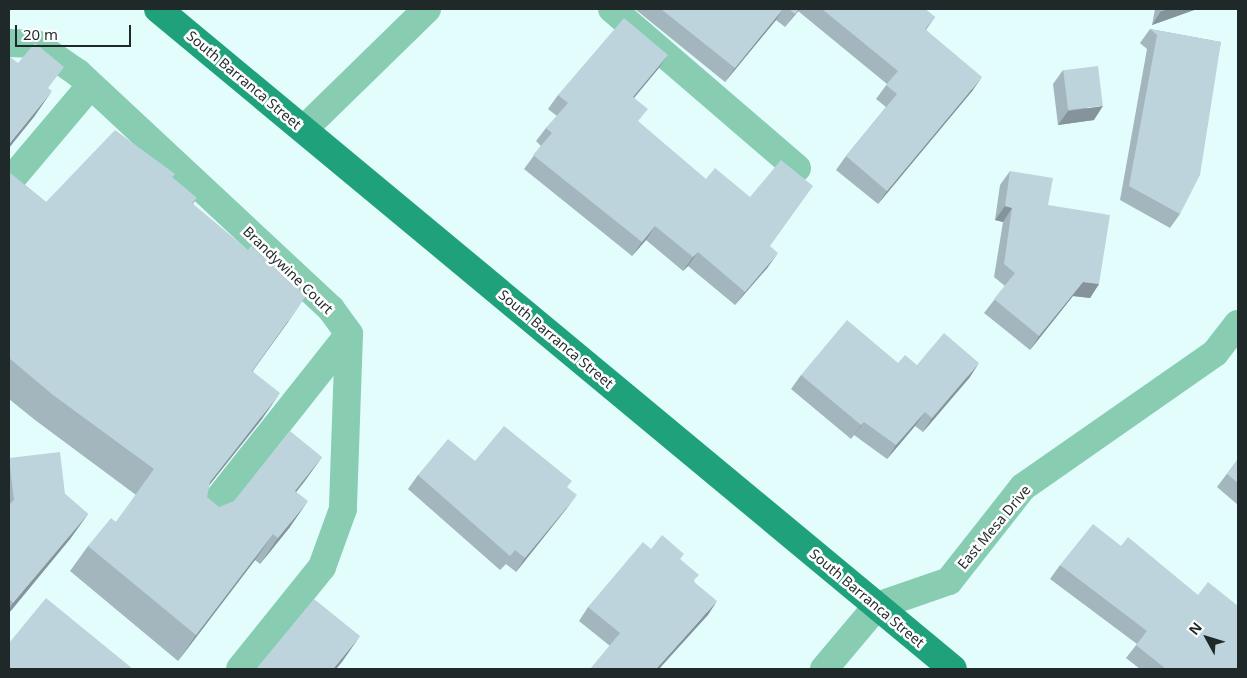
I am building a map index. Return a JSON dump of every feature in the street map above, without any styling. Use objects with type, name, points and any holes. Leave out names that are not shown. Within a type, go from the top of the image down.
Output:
[{"type":"main road","name":"South Barranca Street","points":[[158,9],[953,669]]},
{"type":"street","points":[[304,129],[427,9]]},
{"type":"street","points":[[612,9],[797,168]]},
{"type":"street","name":"Brandywine Court","points":[[9,42],[36,44],[90,86],[331,309],[349,334]]},
{"type":"street","points":[[9,182],[90,86]]},
{"type":"street","name":"East Mesa Drive","points":[[877,606],[949,582],[1023,488],[1215,353],[1238,324]]},
{"type":"street","points":[[204,517],[349,334]]},
{"type":"street","points":[[240,669],[322,567],[342,508],[349,334]]},
{"type":"street","points":[[824,669],[877,606]]},
{"type":"building","points":[[661,9],[783,9],[735,68]]},
{"type":"building","points":[[789,9],[799,9],[795,14]]},
{"type":"building","points":[[822,9],[925,9],[935,17],[925,29],[982,77],[887,191],[846,156],[897,94],[886,85],[898,71]]},
{"type":"building","points":[[624,18],[668,55],[633,97],[648,109],[638,121],[706,179],[715,168],[750,197],[781,160],[813,186],[770,246],[778,253],[745,292],[698,252],[693,257],[655,226],[642,242],[533,155],[552,133],[546,128],[568,103],[558,95]]},
{"type":"building","points":[[1150,29],[1221,42],[1200,175],[1180,214],[1129,186],[1157,35]]},
{"type":"building","points":[[35,43],[64,67],[48,88],[52,91],[9,144],[9,56],[18,63]]},
{"type":"building","points":[[1098,66],[1103,106],[1068,110],[1063,70]]},
{"type":"building","points":[[115,130],[175,174],[172,177],[197,198],[192,203],[248,250],[251,246],[306,296],[252,371],[280,393],[210,482],[207,497],[219,507],[234,501],[290,431],[322,457],[295,491],[308,501],[278,538],[273,534],[196,635],[88,546],[111,518],[116,522],[154,469],[53,395],[9,358],[9,172],[46,202]]},
{"type":"building","points":[[1010,171],[1053,178],[1048,205],[1110,215],[1099,284],[1083,282],[1039,336],[994,299],[1015,273],[1004,264],[1012,208],[1005,206]]},
{"type":"building","points":[[847,320],[898,363],[905,355],[917,365],[944,333],[979,363],[932,418],[925,412],[896,445],[864,422],[861,425],[801,375]]},
{"type":"building","points":[[504,426],[572,481],[567,487],[577,495],[525,558],[515,550],[510,556],[418,475],[448,439],[475,461]]},
{"type":"building","points":[[60,452],[65,494],[88,514],[13,603],[9,599],[9,505],[14,500],[9,458]]},
{"type":"building","points":[[1238,459],[1238,483],[1227,474]]},
{"type":"building","points":[[1093,524],[1121,546],[1128,537],[1198,595],[1208,582],[1238,606],[1238,669],[1166,669],[1136,645],[1147,631],[1060,565]]},
{"type":"building","points":[[662,535],[684,554],[680,559],[699,575],[693,581],[717,601],[656,669],[590,669],[620,633],[588,607],[643,542],[651,549]]},
{"type":"building","points":[[46,598],[133,669],[9,669],[9,643]]},
{"type":"building","points":[[314,599],[360,636],[335,669],[256,669]]}]
